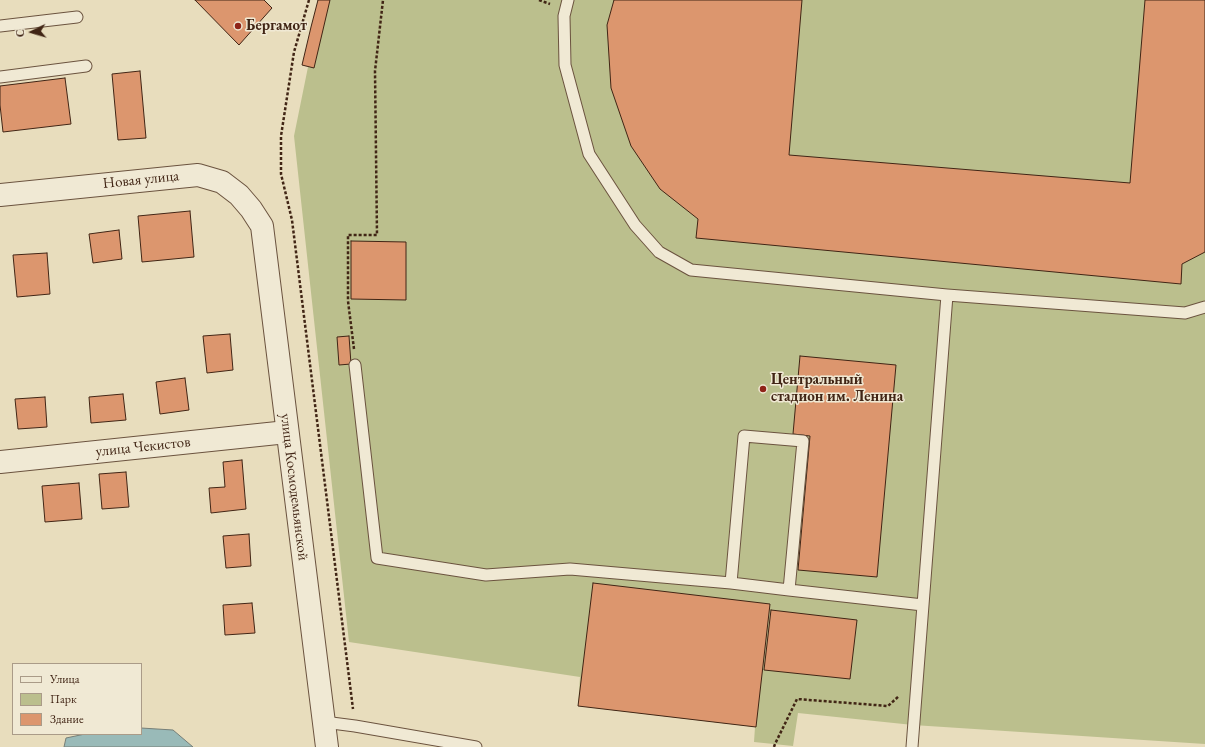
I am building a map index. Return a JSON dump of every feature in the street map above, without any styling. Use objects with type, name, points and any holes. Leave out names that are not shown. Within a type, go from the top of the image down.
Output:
[{"type":"street","name":"Новая улица","points":[[0,195],[198,175],[222,182],[239,195],[252,208],[262,226]]},
{"type":"street","name":"улица Космодемьянской","points":[[262,226],[327,747]]},
{"type":"street","name":"улица Чекистов","points":[[0,462],[287,432]]},
{"type":"lane","points":[[568,0],[564,16],[564,65],[589,154],[634,225],[659,252],[691,270],[947,295],[1205,315]]},
{"type":"lane","points":[[0,26],[77,17]]},
{"type":"lane","points":[[0,77],[86,66]]},
{"type":"lane","points":[[912,747],[947,295]]},
{"type":"lane","points":[[1185,313],[1205,307]]},
{"type":"lane","points":[[355,365],[377,558],[486,575],[570,569],[731,583],[923,605]]},
{"type":"lane","points":[[731,583],[744,436],[803,441],[789,590]]},
{"type":"lane","points":[[324,722],[476,747]]},
{"type":"path","points":[[309,0],[294,52],[281,136],[281,174],[292,220],[355,726]]},
{"type":"path","points":[[355,365],[352,325],[348,301],[348,235],[377,235],[376,71],[383,0]]},
{"type":"path","points":[[774,747],[774,744],[797,699],[888,706],[918,680]]},
{"type":"green space","name":"Центральный стадион им. Ленина","points":[[327,0],[1205,0],[1205,744],[913,725],[798,713],[793,746],[754,742],[755,727],[578,706],[580,677],[349,642],[294,136],[308,67]]},
{"type":"water","points":[[142,728],[173,730],[193,747],[64,747],[66,738],[80,735],[142,735]]},
{"type":"building","name":"Бергамот","points":[[195,0],[264,0],[272,8],[239,45]]},
{"type":"building","points":[[318,0],[330,0],[314,68],[302,65]]},
{"type":"building","points":[[614,0],[802,0],[789,155],[1130,183],[1145,0],[1205,0],[1205,252],[1182,264],[1181,284],[696,238],[698,219],[660,189],[631,146],[611,88],[607,25]]},
{"type":"building","points":[[140,71],[146,138],[118,140],[112,74]]},
{"type":"building","points":[[65,78],[71,124],[3,132],[0,105],[0,86]]},
{"type":"building","points":[[190,211],[194,257],[142,262],[138,216]]},
{"type":"building","points":[[119,230],[122,259],[93,263],[89,234]]},
{"type":"building","points":[[351,241],[406,242],[406,300],[351,299]]},
{"type":"building","points":[[47,253],[50,294],[17,297],[13,255]]},
{"type":"building","points":[[230,334],[233,370],[207,373],[203,336]]},
{"type":"building","points":[[349,336],[351,364],[339,365],[337,337]]},
{"type":"building","points":[[800,356],[896,365],[877,577],[798,570],[810,436],[793,434]]},
{"type":"building","points":[[185,378],[189,410],[160,414],[156,382]]},
{"type":"building","points":[[123,394],[126,420],[91,423],[89,397]]},
{"type":"building","points":[[45,397],[47,427],[18,429],[15,399]]},
{"type":"building","points":[[242,460],[246,509],[211,513],[209,488],[225,487],[223,462]]},
{"type":"building","points":[[126,472],[129,507],[102,509],[99,474]]},
{"type":"building","points":[[79,483],[82,519],[45,522],[42,486]]},
{"type":"building","points":[[249,534],[251,566],[226,568],[223,536]]},
{"type":"building","points":[[593,583],[770,604],[756,727],[578,706]]},
{"type":"building","points":[[252,603],[255,633],[225,635],[223,605]]},
{"type":"building","points":[[771,610],[857,620],[850,679],[764,670]]},
{"type":"place","name":"Бергамот","points":[[238,26]]},
{"type":"place","name":"Центральный стадион им. Ленина","points":[[763,389]]}]
